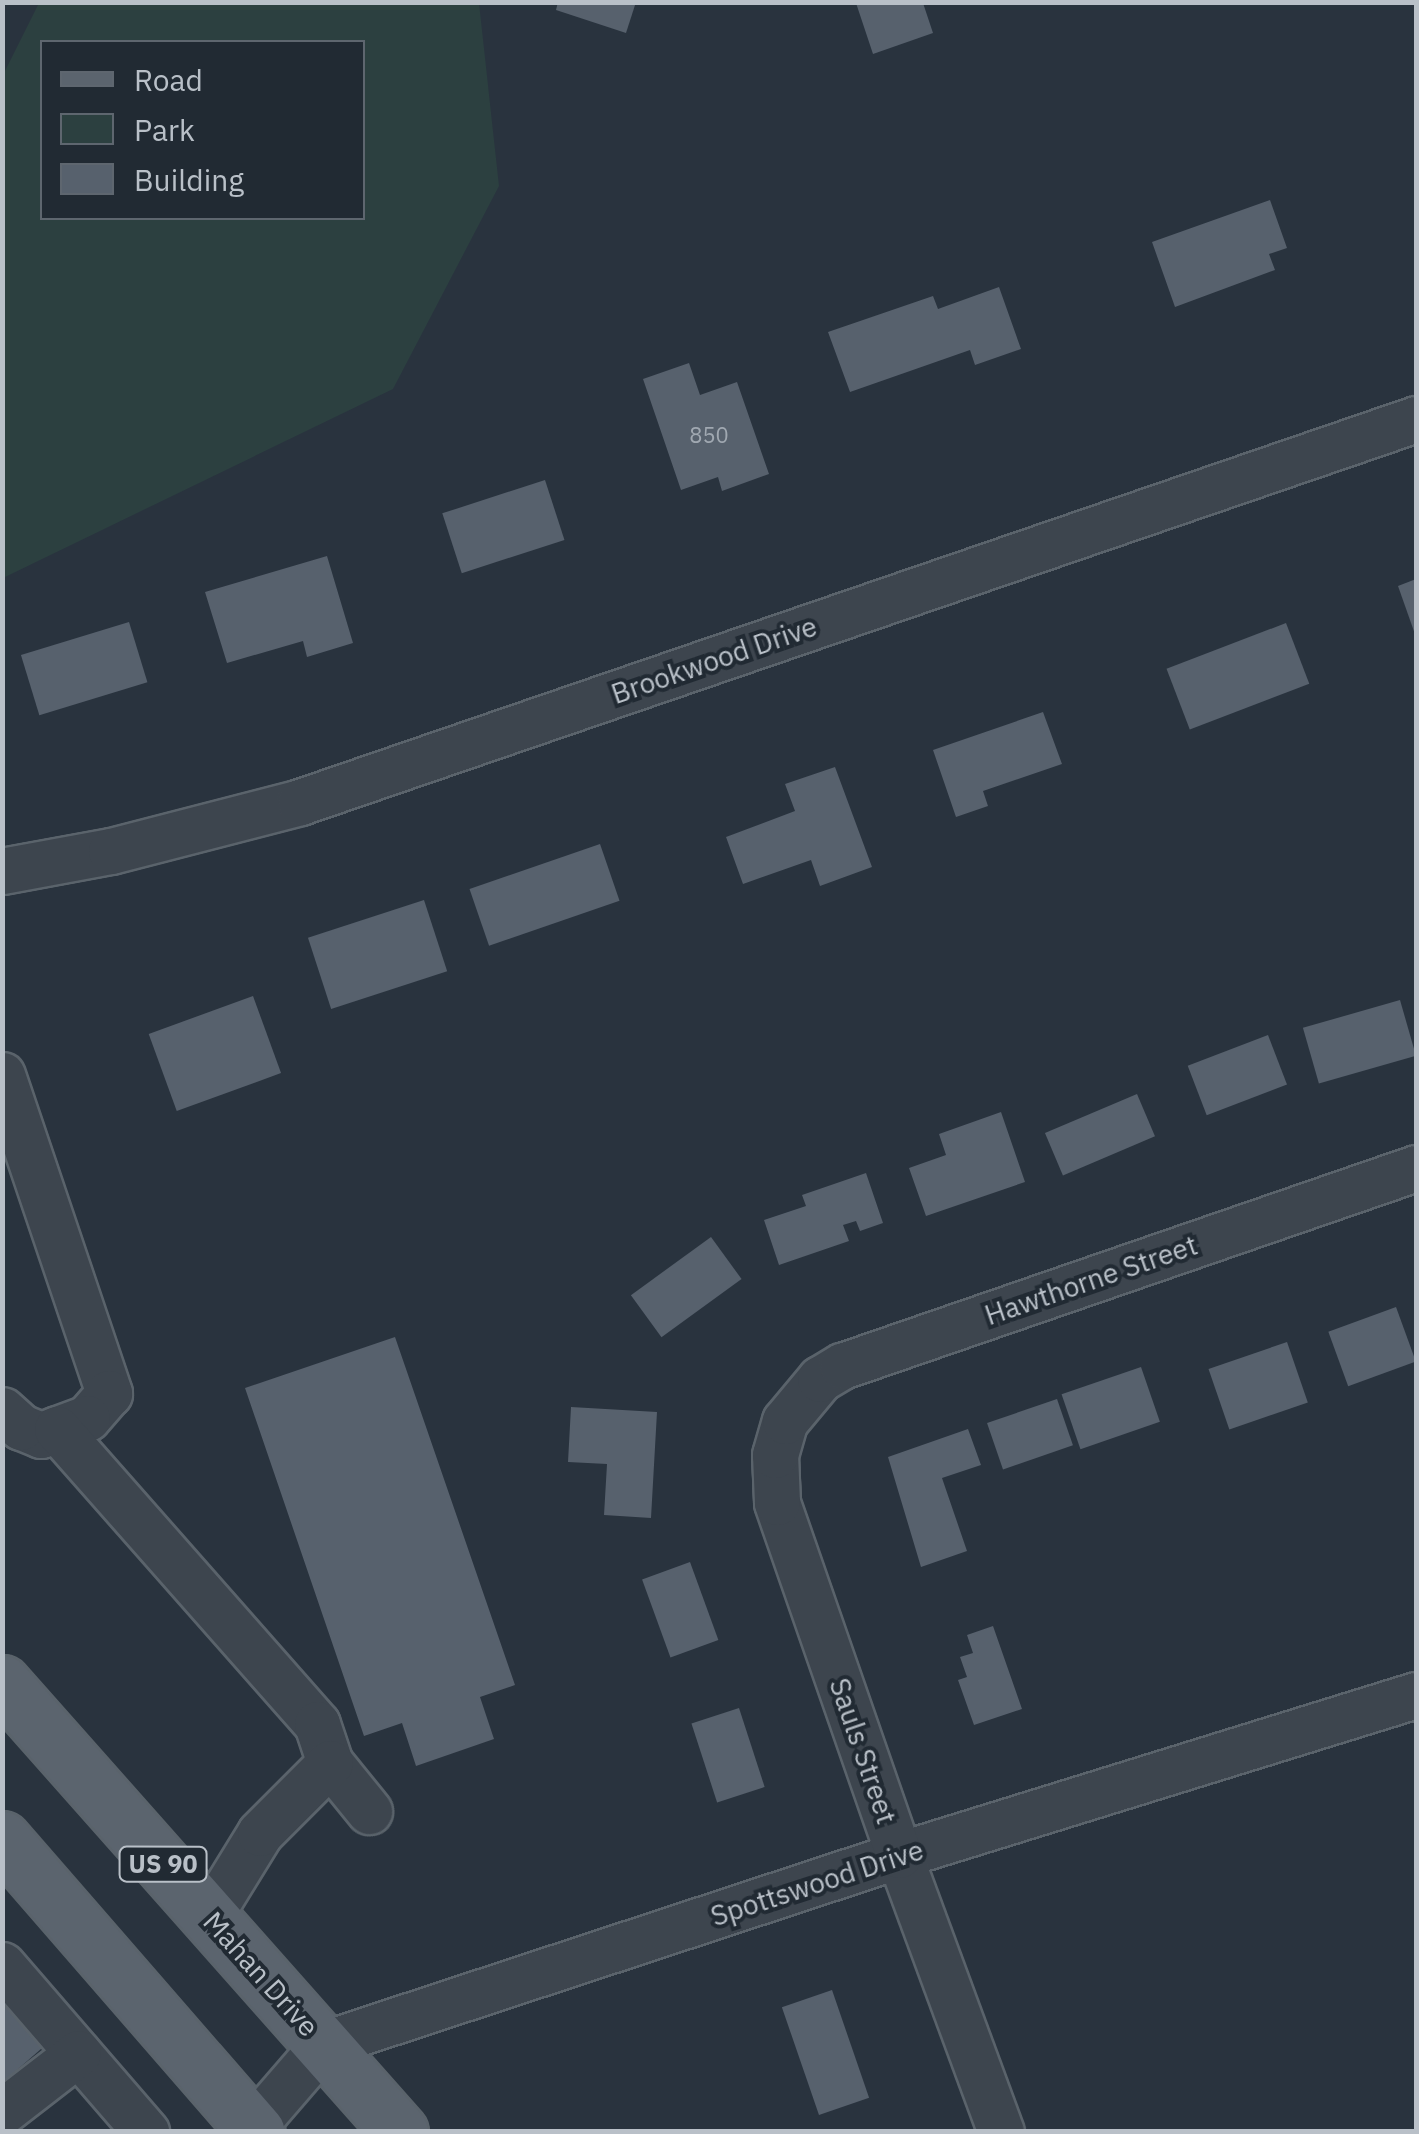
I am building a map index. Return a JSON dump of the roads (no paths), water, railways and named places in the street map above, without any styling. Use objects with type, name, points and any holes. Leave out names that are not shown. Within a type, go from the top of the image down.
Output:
[{"type":"main road","name":"Mahan Drive","points":[[2,1684],[400,2132]]},
{"type":"main road","points":[[4,1844],[253,2130]]},
{"type":"street","name":"Brookwood Drive","points":[[2,871],[111,851],[300,802],[1416,418]]},
{"type":"street","points":[[2,1075],[110,1392],[87,1418],[41,1435],[21,1427],[3,1412]]},
{"type":"street","name":"Hawthorne Street","points":[[785,1421],[820,1378],[842,1366],[1416,1168]]},
{"type":"street","name":"Sauls Street","points":[[785,1421],[775,1455],[777,1502],[898,1856],[1001,2132]]},
{"type":"street","points":[[57,1429],[317,1724],[330,1762],[369,1812]]},
{"type":"street","name":"Spottswood Drive","points":[[324,2044],[898,1856],[1416,1695]]},
{"type":"street","points":[[209,1916],[260,1834],[330,1762]]},
{"type":"street","points":[[2,1965],[146,2132]]},
{"type":"street","points":[[253,2130],[324,2044]]},
{"type":"street","points":[[2,2112],[78,2053]]}]
